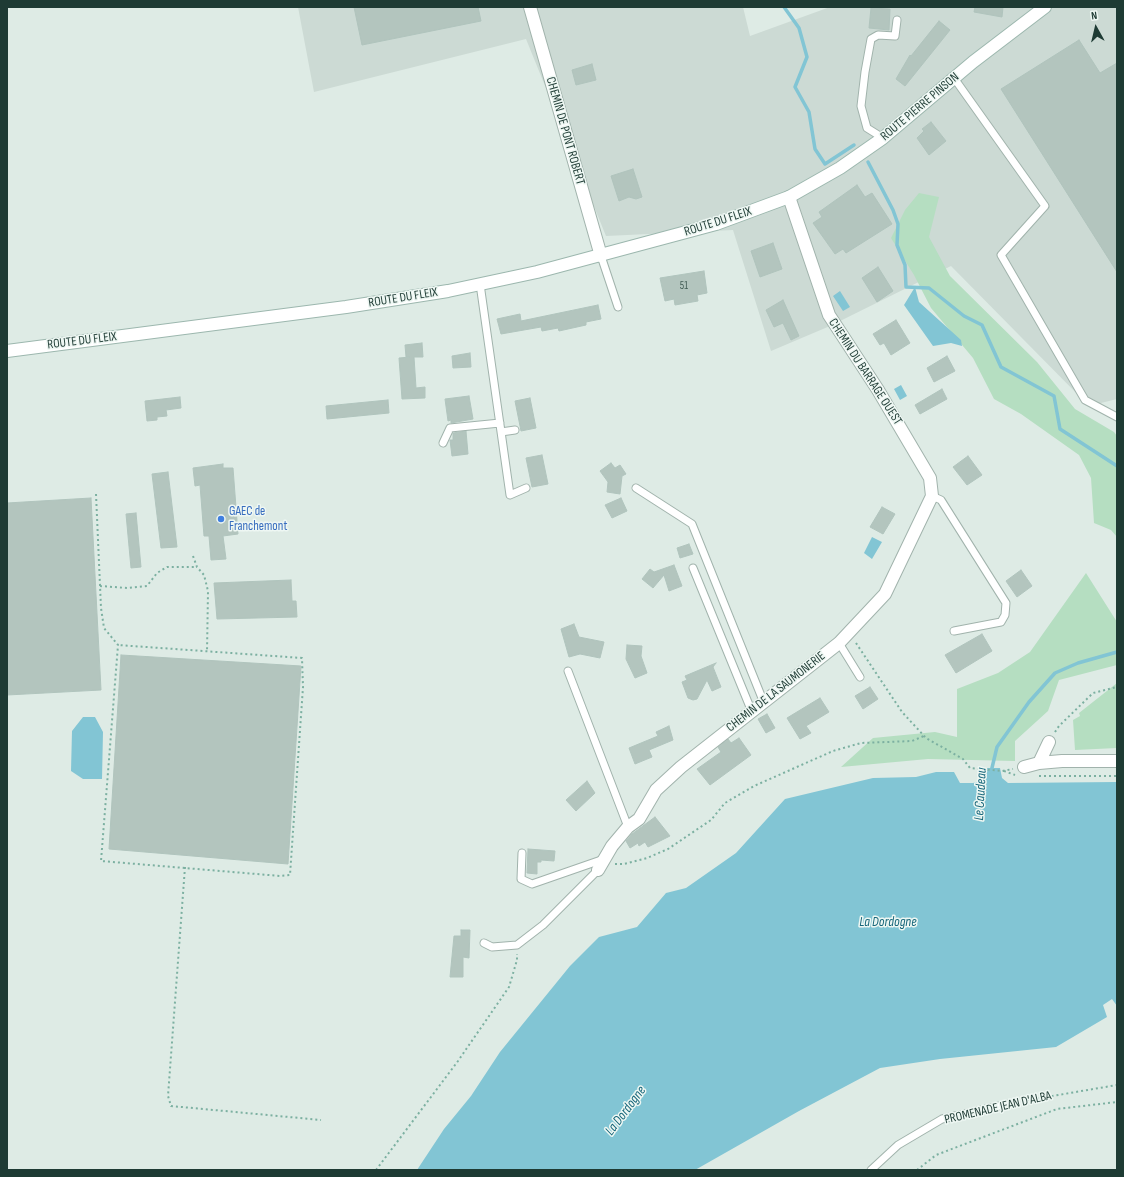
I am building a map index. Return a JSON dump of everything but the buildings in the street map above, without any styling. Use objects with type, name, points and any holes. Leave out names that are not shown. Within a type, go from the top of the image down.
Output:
[{"type":"street","name":"CHEMIN DE PONT ROBERT","points":[[530,7],[601,256]]},
{"type":"street","name":"ROUTE PIERRE PINSON","points":[[789,197],[840,168],[883,138],[954,78],[1045,7]]},
{"type":"street","name":"ROUTE DU FLEIX","points":[[7,351],[346,307],[448,291],[538,272],[601,256],[716,224],[789,197]]},
{"type":"street","name":"CHEMIN DU BARRAGE OUEST","points":[[789,197],[829,316],[878,390],[930,478],[932,496]]},
{"type":"street","name":"CHEMIN DE LA SAUMONERIE","points":[[602,864],[612,846],[628,827],[639,819],[656,790],[681,767],[839,643],[885,594],[932,496]]},
{"type":"street","points":[[1039,763],[1049,742]]},
{"type":"street","points":[[1023,772],[1039,763],[1117,761]]},
{"type":"lane","points":[[883,138],[867,128],[865,121],[861,106],[865,72],[871,39],[878,35],[895,36],[897,20]]},
{"type":"lane","points":[[954,78],[1045,206],[1001,255],[1085,400],[1117,417]]},
{"type":"lane","points":[[601,256],[618,307]]},
{"type":"lane","points":[[480,284],[510,495],[526,488]]},
{"type":"lane","points":[[443,443],[450,428],[500,423]]},
{"type":"lane","points":[[501,432],[515,430]]},
{"type":"lane","points":[[636,488],[692,524],[764,703]]},
{"type":"lane","points":[[932,496],[941,500],[1006,604],[1005,615],[1001,622],[954,631]]},
{"type":"lane","points":[[693,568],[752,712]]},
{"type":"lane","points":[[839,643],[860,677]]},
{"type":"lane","points":[[568,671],[628,827]]},
{"type":"lane","points":[[522,853],[521,879],[532,884],[602,864]]},
{"type":"lane","points":[[484,944],[492,947],[517,945],[543,925],[602,864]]},
{"type":"lane","name":"PROMENADE JEAN D'ALBA","points":[[871,1170],[898,1145],[942,1119],[1008,1104]]},
{"type":"path","points":[[96,494],[100,586],[104,628],[118,645],[101,861],[280,876],[290,875],[303,687],[302,658],[118,645]]},
{"type":"path","points":[[193,556],[197,567],[204,575],[208,591],[207,652]]},
{"type":"path","points":[[100,586],[126,588],[147,586],[158,573],[167,567],[197,567]]},
{"type":"path","points":[[848,633],[868,659],[902,712],[924,736],[963,759],[970,768],[1023,772]]},
{"type":"path","points":[[1059,726],[1093,694],[1117,687]]},
{"type":"path","points":[[602,864],[624,864],[647,858],[668,849],[711,820],[725,803],[754,786],[833,751],[861,743],[912,741],[924,736]]},
{"type":"path","points":[[1037,776],[1117,776]]},
{"type":"path","points":[[185,867],[168,1096],[171,1106],[321,1120]]},
{"type":"path","points":[[376,1170],[458,1061],[509,988],[517,960],[517,945]]},
{"type":"path","name":"PROMENADE JEAN D'ALBA","points":[[1008,1104],[1117,1085]]},
{"type":"path","points":[[917,1170],[936,1155],[1057,1109],[1117,1102]]},
{"type":"shaded area","points":[[298,7],[743,7],[750,36],[830,7],[1117,7],[1117,399],[1089,406],[951,266],[830,326],[771,351],[733,230],[606,236],[526,39],[314,92]]},
{"type":"green space","points":[[919,193],[939,197],[929,237],[950,276],[1037,362],[1075,409],[1114,432],[1117,436],[1117,537],[1111,530],[1094,523],[1091,478],[1079,455],[1021,414],[994,399],[973,358],[931,308],[914,275],[891,238],[905,210]]},
{"type":"green space","points":[[1086,573],[1117,622],[1117,665],[1059,680],[1048,711],[1015,741],[1015,761],[928,759],[841,767],[873,738],[935,732],[957,737],[957,689],[998,673],[1030,652]]},
{"type":"green space","points":[[1117,683],[1117,748],[1075,750],[1073,720],[1080,716],[1079,713]]},
{"type":"water","points":[[915,287],[919,302],[961,340],[962,346],[951,343],[933,346],[904,305]]},
{"type":"water","points":[[840,291],[850,307],[843,311],[833,296]]},
{"type":"water","points":[[901,385],[907,396],[900,400],[894,389]]},
{"type":"water","points":[[872,537],[882,542],[872,559],[864,553]]},
{"type":"water","points":[[83,717],[95,717],[103,732],[102,779],[83,779],[71,771],[72,731]]},
{"type":"water","name":"La Dordogne","points":[[986,768],[1000,768],[1002,778],[1008,783],[1117,782],[1117,1006],[1112,999],[1103,1005],[1107,1017],[1056,1047],[940,1059],[880,1068],[799,1111],[695,1170],[417,1170],[444,1129],[471,1096],[500,1052],[570,966],[599,937],[637,927],[666,893],[686,888],[736,853],[785,799],[873,778],[916,777],[936,772],[954,772],[960,783],[973,783],[981,781],[986,775]]},
{"type":"waterway","points":[[784,7],[799,28],[807,57],[795,87],[809,112],[815,149],[825,164],[854,145]]},
{"type":"waterway","points":[[868,162],[893,210],[898,224],[897,245],[905,265],[906,287],[929,288],[964,316],[982,325],[1001,367],[1054,396],[1060,429],[1117,466]]},
{"type":"waterway","name":"Le Caudeau","points":[[991,772],[997,747],[1029,702],[1055,673],[1078,663],[1117,652]]},
{"type":"place","name":"GAEC de Franchemont","points":[[221,519]]}]
